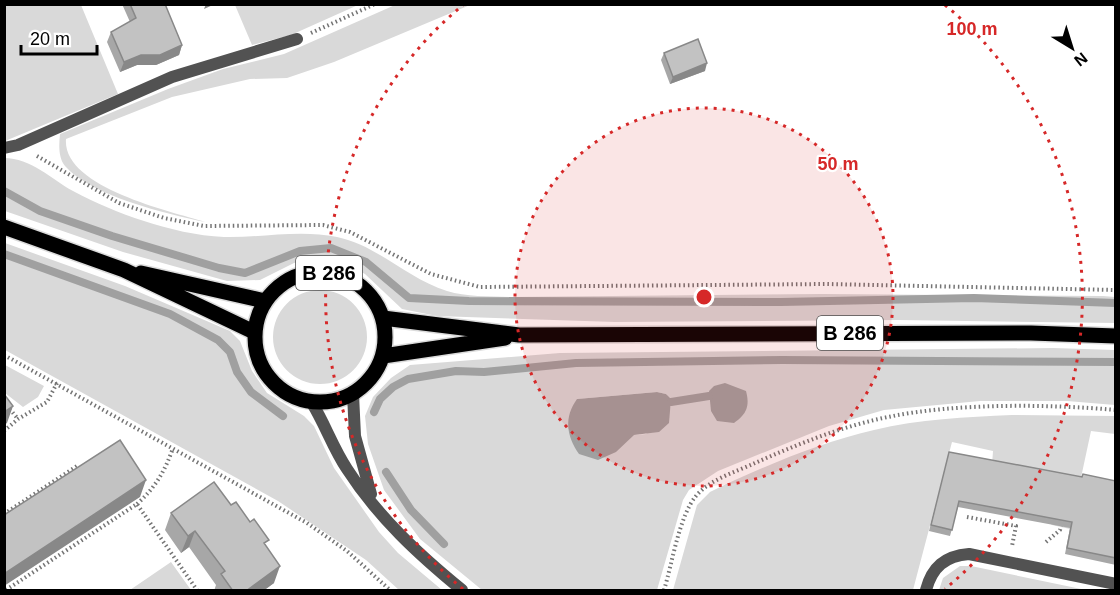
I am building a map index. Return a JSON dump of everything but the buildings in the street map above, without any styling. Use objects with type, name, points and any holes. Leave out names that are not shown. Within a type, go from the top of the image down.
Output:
[{"type":"main road","points":[[4,227],[124,270],[254,332],[255,352],[269,379],[292,397],[312,403],[333,402],[353,394]]},
{"type":"main road","points":[[124,270],[177,279],[265,301]]},
{"type":"main road","name":"B 286","points":[[254,332],[265,301],[279,285],[298,275],[319,272],[340,274],[359,284],[374,299],[383,318],[386,337],[383,356],[366,384],[353,394]]},
{"type":"main road","name":"B 286","points":[[383,318],[519,335],[1031,333],[1116,336]]},
{"type":"main road","name":"B 286","points":[[383,356],[519,335]]},
{"type":"street","points":[[4,148],[18,145],[172,77],[297,39]]},
{"type":"street","points":[[353,394],[355,436],[374,504]]},
{"type":"street","points":[[312,403],[347,469],[399,536],[462,591]]},
{"type":"street","points":[[926,591],[936,567],[957,555],[969,554],[1116,584]]},
{"type":"path","points":[[297,39],[375,4]]},
{"type":"path","points":[[18,145],[119,203],[164,218],[204,226],[323,225],[350,232],[431,274],[480,287],[826,284],[1116,290]]},
{"type":"path","points":[[4,355],[307,523],[347,551],[390,591]]},
{"type":"path","points":[[4,431],[18,418],[47,402],[57,383]]},
{"type":"path","points":[[4,402],[18,418]]},
{"type":"path","points":[[664,591],[686,516],[695,496],[711,483],[831,432],[889,417],[954,410],[1056,405],[1116,410]]},
{"type":"path","points":[[6,591],[137,504],[152,491],[161,477],[173,448]]},
{"type":"path","points":[[4,514],[77,466]]},
{"type":"path","points":[[137,504],[197,591]]},
{"type":"path","points":[[1046,542],[1060,530],[1064,516]]},
{"type":"path","points":[[967,517],[1016,526]]},
{"type":"path","points":[[1009,562],[1017,518]]},
{"type":"shaded area","points":[[5,5],[81,5],[118,94],[5,141]]},
{"type":"shaded area","points":[[235,5],[358,5],[291,35],[252,45]]},
{"type":"shaded area","points":[[395,5],[470,5],[334,62],[287,78],[250,79],[172,97],[66,139],[69,156],[81,171],[99,183],[144,204],[205,222],[151,209],[111,195],[77,177],[61,159],[60,134],[223,69],[284,54]]},
{"type":"shaded area","points":[[4,158],[23,161],[90,200],[154,224],[183,232],[214,236],[309,234],[337,237],[366,247],[433,286],[462,294],[510,297],[822,294],[1103,296],[1115,297],[1115,323],[898,320],[615,322],[437,316],[402,309],[365,274],[345,264],[319,259],[294,263],[260,280],[227,281],[123,252],[5,211]]},
{"type":"shaded area","points":[[5,243],[125,286],[230,331],[240,341],[252,371],[267,393],[304,416],[314,426],[334,468],[379,532],[398,553],[442,590],[399,590],[366,560],[278,501],[5,350]]},
{"type":"shaded area","points":[[320,290],[338,293],[353,304],[364,319],[367,337],[364,355],[353,370],[338,381],[320,384],[302,381],[287,370],[276,355],[273,337],[276,319],[287,304],[302,293]]},
{"type":"shaded area","points":[[1053,348],[1115,350],[1115,405],[1067,401],[980,401],[884,410],[829,426],[718,471],[689,490],[683,500],[657,590],[482,590],[420,539],[384,490],[368,444],[365,416],[373,397],[391,378],[410,365],[560,353]],"holes":[[[657,392],[666,394],[671,402],[670,407],[646,434],[634,435],[577,399]]]},
{"type":"shaded area","points":[[5,365],[44,386],[38,397],[23,407],[5,393]]},
{"type":"shaded area","points":[[725,383],[746,391],[748,401],[746,409],[734,423],[717,421],[711,411],[709,391],[714,386]]},
{"type":"shaded area","points":[[657,392],[666,394],[671,399],[669,423],[659,432],[634,435],[616,452],[598,460],[579,454],[571,440],[568,426],[570,413],[577,399]]},
{"type":"shaded area","points":[[1012,415],[1115,416],[1115,434],[1091,431],[1070,529],[1052,525],[992,465],[993,451],[952,442],[913,590],[673,590],[697,505],[710,492],[790,456],[874,430],[925,421]]},
{"type":"shaded area","points":[[171,562],[191,590],[130,590]]},
{"type":"shaded area","points":[[960,566],[971,566],[1086,590],[939,590],[943,578]]},
{"type":"waterway","points":[[4,191],[40,211],[112,236],[219,268],[245,273],[300,251],[331,248],[366,262],[409,298],[469,301],[781,302],[974,298],[1116,303]]},
{"type":"waterway","points":[[4,254],[170,314],[218,340],[230,352],[237,372],[251,392],[283,416]]},
{"type":"waterway","points":[[374,412],[380,399],[393,387],[408,379],[456,371],[484,372],[576,363],[782,360],[1116,362]]},
{"type":"waterway","points":[[671,402],[709,396]]},
{"type":"waterway","points":[[386,472],[411,510],[444,544]]}]
